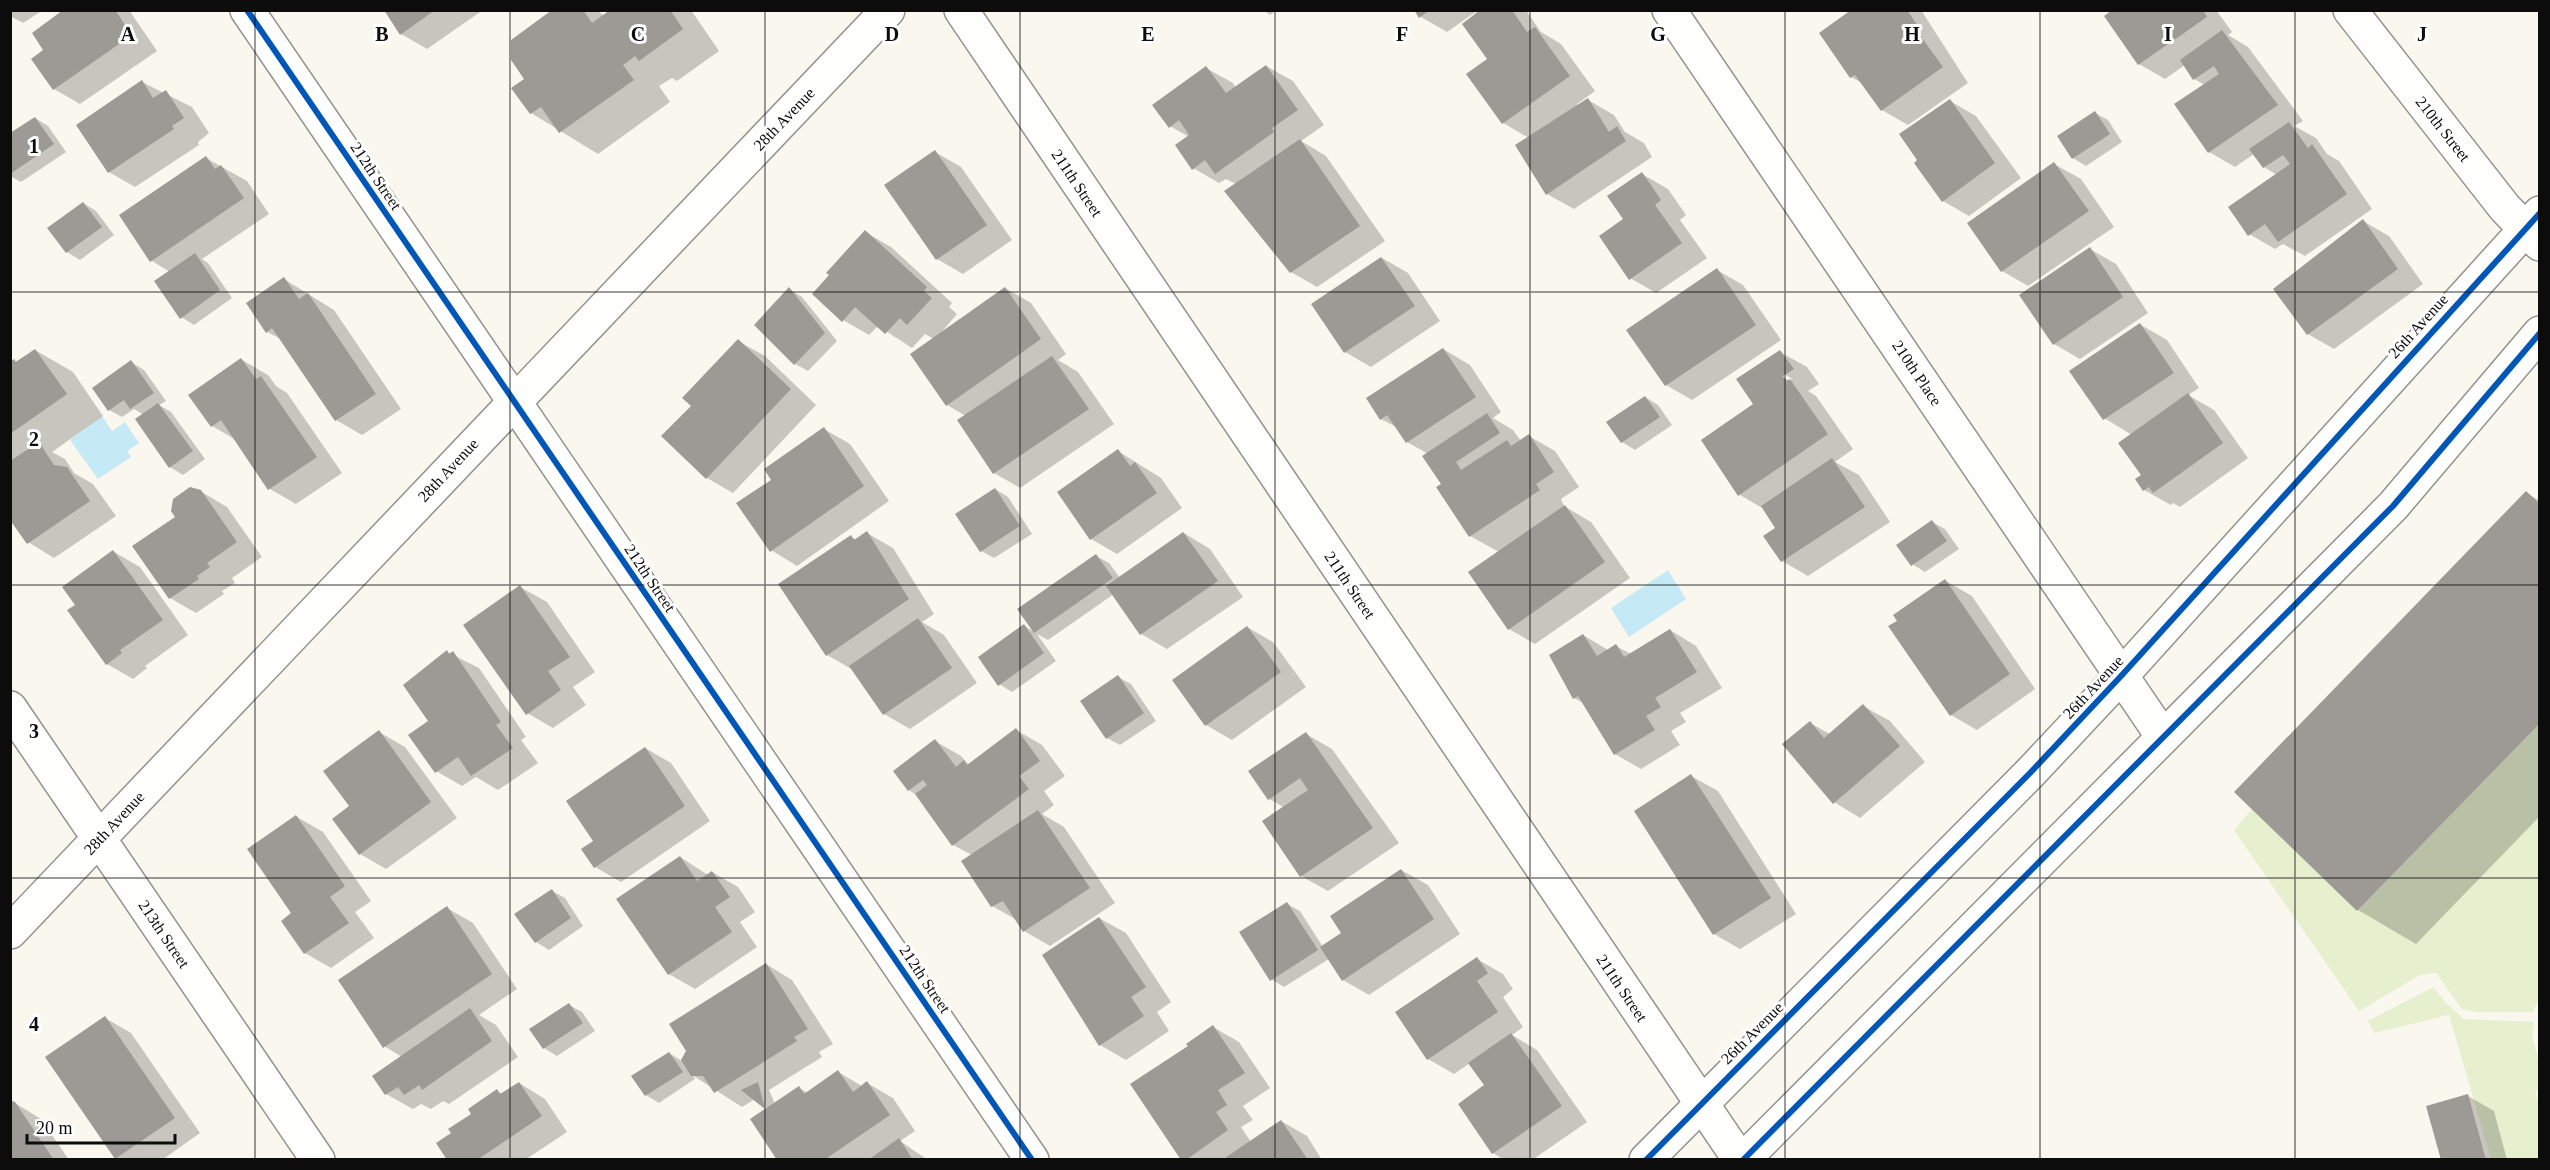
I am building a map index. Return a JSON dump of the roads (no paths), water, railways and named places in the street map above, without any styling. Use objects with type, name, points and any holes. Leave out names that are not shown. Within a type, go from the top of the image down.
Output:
[{"type":"street","name":"212th Street","points":[[247,10],[1032,1160]]},
{"type":"street","name":"28th Avenue","points":[[10,932],[888,10]]},
{"type":"street","name":"211th Street","points":[[961,10],[1741,1160]]},
{"type":"street","name":"210th Place","points":[[1669,10],[2163,737]]},
{"type":"street","name":"210th Street","points":[[2350,10],[2534,229]]},
{"type":"street","name":"26th Avenue","points":[[1646,1160],[1974,830],[2122,675],[2534,229]]},
{"type":"street","points":[[1741,1160],[2393,506],[2540,333]]},
{"type":"street","name":"213th Street","points":[[10,708],[318,1160]]},
{"type":"water","points":[[102,416],[112,431],[125,422],[139,443],[127,451],[131,457],[98,479],[70,440]]},
{"type":"water","points":[[1668,570],[1686,599],[1629,637],[1611,608]]}]
